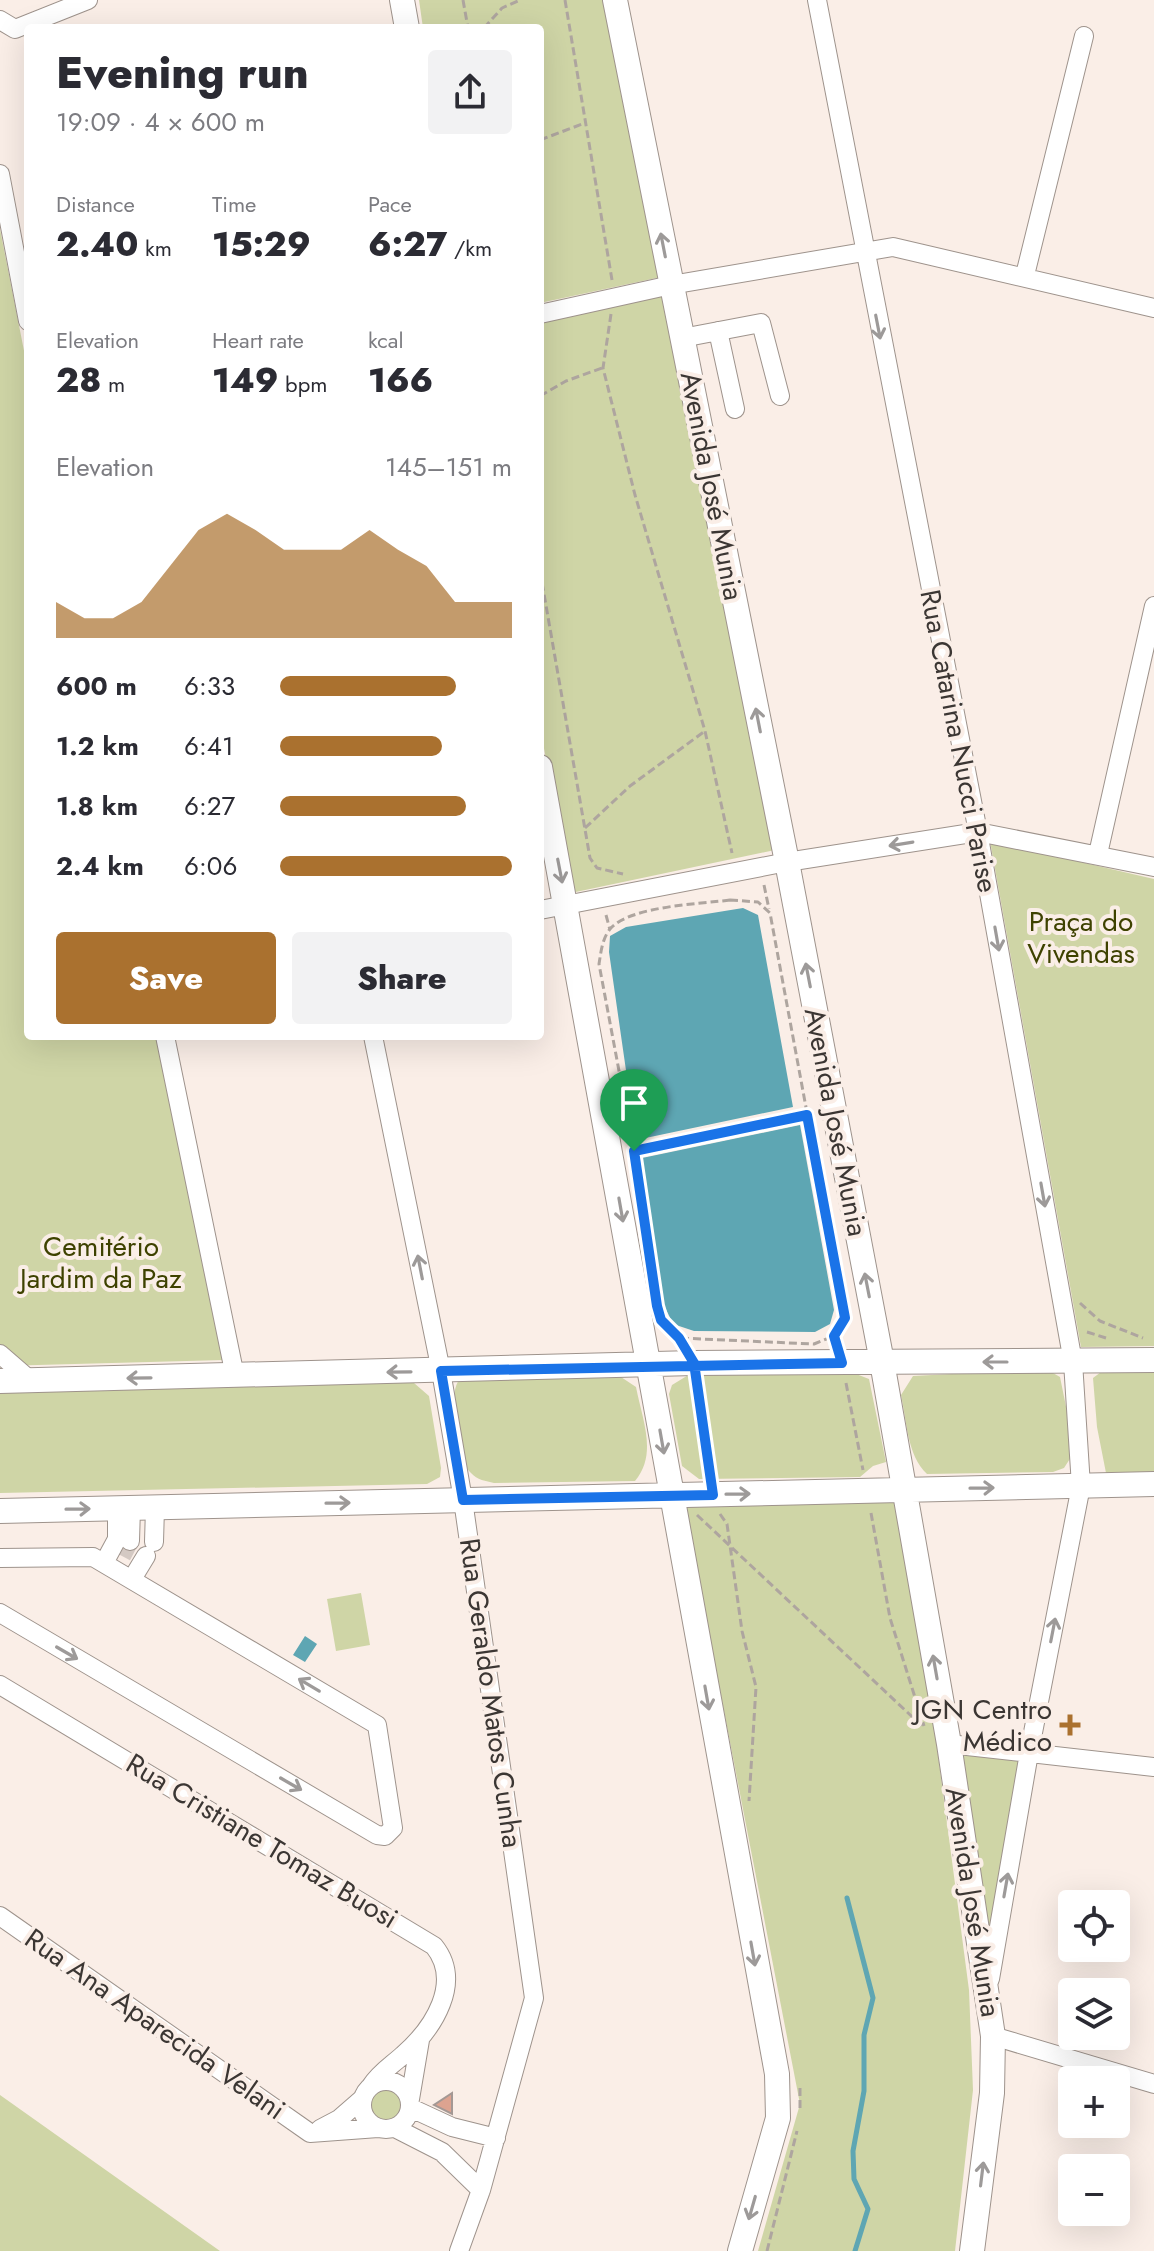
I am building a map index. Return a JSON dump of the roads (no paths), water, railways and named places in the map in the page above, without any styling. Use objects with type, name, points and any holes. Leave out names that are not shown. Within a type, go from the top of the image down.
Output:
[{"type":"main road","points":[[402,0],[406,24]]},
{"type":"main road","name":"Avenida José Munia","points":[[615,0],[787,862],[882,1362],[904,1490],[939,1740],[988,1990],[993,2036],[992,2093],[972,2251]]},
{"type":"main road","points":[[544,788],[777,2074],[778,2118],[740,2251]]},
{"type":"main road","points":[[0,1381],[694,1363],[1154,1360]]},
{"type":"main road","points":[[0,1511],[672,1496],[714,1500],[867,1491],[1154,1484]]},
{"type":"street","points":[[28,24],[88,0]]},
{"type":"street","name":"Rua Catarina Nucci Parise","points":[[817,0],[978,832],[1073,1362],[1081,1486],[1029,1753],[988,1990]]},
{"type":"street","points":[[0,20],[15,29],[24,25]]},
{"type":"street","points":[[1025,275],[1084,36]]},
{"type":"street","points":[[0,174],[24,300]]},
{"type":"street","points":[[544,313],[671,285],[893,247],[1025,275],[1154,308]]},
{"type":"street","points":[[682,338],[761,323],[780,396]]},
{"type":"street","points":[[718,331],[735,409]]},
{"type":"street","points":[[1098,854],[1154,606]]},
{"type":"street","points":[[544,909],[787,862],[978,832],[1154,867]]},
{"type":"street","points":[[166,1040],[235,1376]]},
{"type":"street","name":"Rua Geraldo Matos Cunha","points":[[374,1040],[441,1371],[463,1500],[534,1998],[481,2190],[459,2251]]},
{"type":"street","points":[[0,1354],[30,1380]]},
{"type":"street","points":[[132,1579],[150,1549],[134,1508]]},
{"type":"street","points":[[0,1613],[377,1835],[391,1832],[394,1825],[377,1725],[132,1579],[116,1556],[117,1539],[134,1508]]},
{"type":"street","points":[[0,1558],[116,1556]]},
{"type":"street","name":"Rua Cristiane Tomaz Buosi","points":[[0,1685],[434,1946],[445,1959],[449,1977],[444,2001],[420,2037],[367,2092]]},
{"type":"street","points":[[939,1740],[1154,1767]]},
{"type":"street","name":"Rua Ana Aparecida Velani","points":[[0,1916],[310,2133],[386,2128]]},
{"type":"street","points":[[993,2036],[1154,2084]]},
{"type":"street","name":"Rua Cristiane Tomaz Buosi","points":[[410,2104],[420,2037]]},
{"type":"street","points":[[481,2190],[445,2154],[364,2116],[367,2092],[380,2081],[399,2084],[410,2104],[458,2129],[496,2138]]},
{"type":"street","name":"Rua Ana Aparecida Velani","points":[[310,2133],[339,2119],[367,2092]]},
{"type":"street","points":[[386,2128],[408,2117],[410,2104]]},
{"type":"street","points":[[445,2154],[458,2129]]},
{"type":"water","points":[[743,908],[758,915],[793,1107],[636,1140],[609,952],[610,936],[626,927]]},
{"type":"water","points":[[800,1125],[834,1310],[830,1324],[815,1332],[694,1331],[673,1324],[663,1303],[642,1158]]},
{"type":"water","points":[[305,1636],[317,1644],[305,1662],[293,1655]]},
{"type":"waterway","points":[[847,1898],[873,1998],[864,2035],[864,2091],[853,2151],[854,2179],[868,2209],[855,2251]]},
{"type":"tunnel","points":[[122,1556],[130,1541]]},
{"type":"place","name":"JGN Centro Médico","points":[[1070,1725]]},
{"type":"park label","name":"Praça do Vivendas","points":[[1081,937]]},
{"type":"park label","name":"Cemitério Jardim da Paz","points":[[101,1262]]}]
